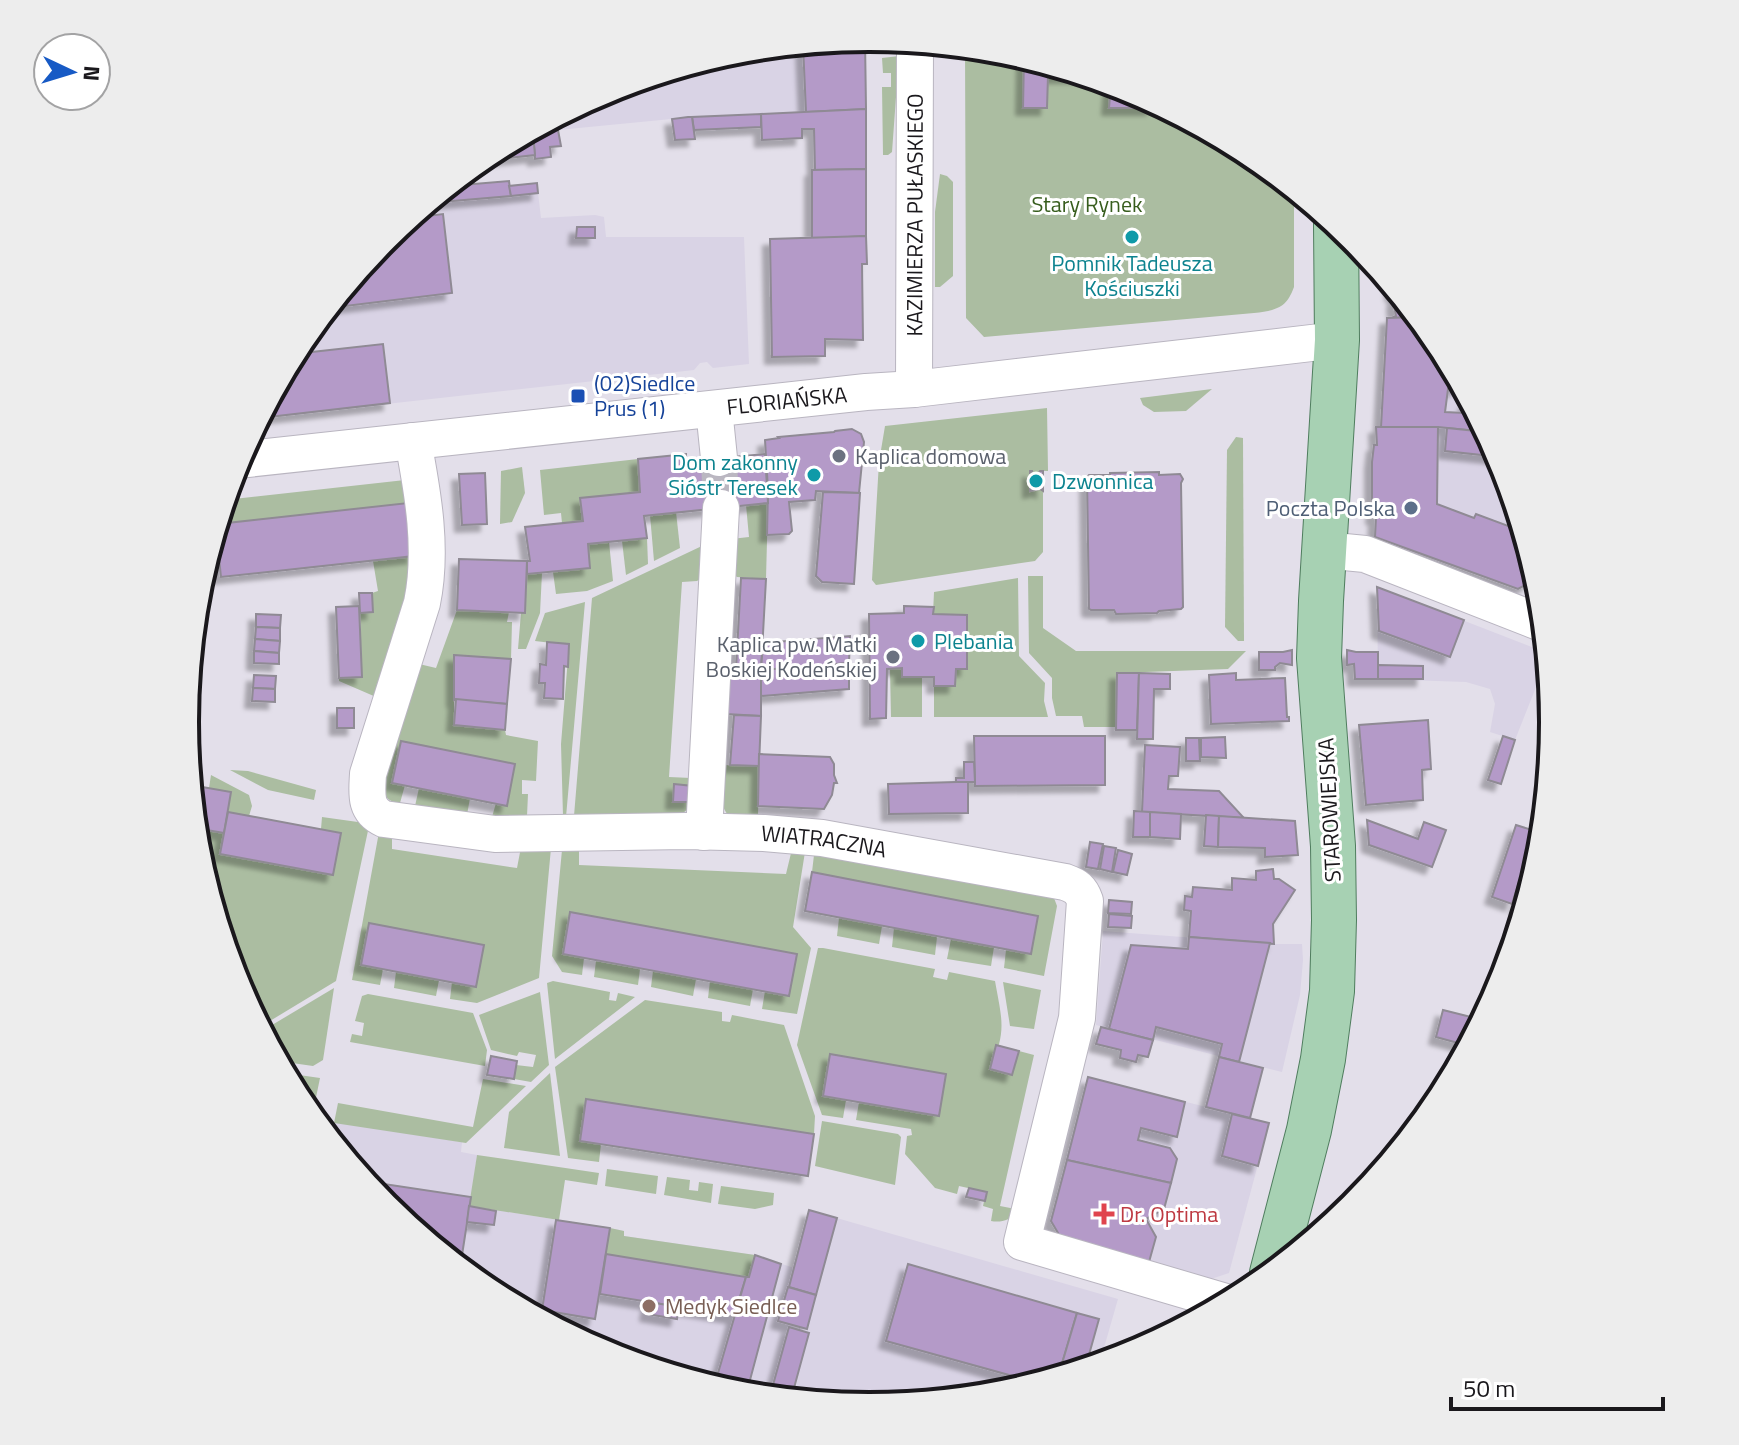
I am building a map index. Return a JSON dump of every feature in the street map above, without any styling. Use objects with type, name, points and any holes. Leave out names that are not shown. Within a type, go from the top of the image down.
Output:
[{"type":"main road","name":"STAROWIEJSKA","points":[[1277,1255],[1321,1073],[1332,991],[1333,846],[1319,658],[1337,340],[1336,241]]},
{"type":"street","name":"KAZIMIERZA PUŁASKIEGO","points":[[914,389],[915,53]]},
{"type":"street","name":"FLORIAŃSKA","points":[[253,458],[914,389],[1337,340]]},
{"type":"street","points":[[714,409],[719,458]]},
{"type":"street","name":"WIATRACZNA","points":[[413,441],[422,495],[426,583],[368,774],[370,809],[384,819],[495,834],[704,832],[822,838],[1076,886],[1085,901],[1077,1018],[1022,1242],[1213,1298]]},
{"type":"street","points":[[704,832],[721,508]]},
{"type":"street","points":[[1324,550],[1365,554],[1531,614]]},
{"type":"shaded area","points":[[865,52],[866,109],[692,117],[556,130],[613,103],[696,75],[782,58]]},
{"type":"shaded area","points":[[538,193],[541,218],[604,217],[606,237],[744,237],[749,364],[713,368],[707,362],[700,363],[694,370],[273,417],[312,350],[365,280],[395,248],[448,201]]},
{"type":"shaded area","points":[[1394,305],[1427,350],[1471,426],[1504,507],[1520,561],[1373,517],[1376,500],[1372,499],[1372,462],[1377,445],[1376,427],[1381,426],[1387,318],[1396,316]]},
{"type":"shaded area","points":[[1377,587],[1536,649],[1539,680],[1515,740],[1490,732],[1495,704],[1490,689],[1466,682],[1378,679]]},
{"type":"shaded area","points":[[1103,931],[1302,944],[1300,995],[1282,1072],[1096,1025]]},
{"type":"shaded area","points":[[1088,1077],[1269,1123],[1229,1273],[1208,1280],[1061,1238],[1051,1221]]},
{"type":"shaded area","points":[[331,1122],[462,1142],[461,1152],[477,1155],[470,1206],[610,1228],[624,1231],[624,1236],[755,1255],[794,1268],[809,1210],[1118,1299],[1103,1350],[1000,1380],[913,1392],[870,1393],[826,1392],[739,1380],[696,1370],[613,1342],[573,1324],[497,1280],[427,1227],[395,1197]]},
{"type":"green space","points":[[899,56],[892,152],[883,155],[882,87],[891,87],[891,73],[883,73],[882,58]]},
{"type":"green space","name":"Stary Rynek","points":[[965,59],[1043,75],[1126,103],[1205,142],[1294,204],[1294,287],[1284,304],[1274,309],[984,337],[966,318]]},
{"type":"green space","points":[[940,174],[953,182],[953,276],[940,287],[935,287],[935,212]]},
{"type":"green space","points":[[1212,389],[1186,411],[1154,412],[1143,405],[1140,398]]},
{"type":"green space","points":[[1047,408],[1048,471],[1030,472],[1030,491],[1043,491],[1043,552],[1035,561],[876,585],[872,580],[879,462],[885,426]]},
{"type":"green space","points":[[1236,437],[1243,438],[1244,641],[1238,641],[1225,627],[1227,450]]},
{"type":"green space","points":[[638,459],[640,492],[581,498],[583,521],[562,523],[561,513],[544,515],[540,470]]},
{"type":"green space","points":[[522,467],[525,493],[512,522],[500,524],[501,471]]},
{"type":"green space","points":[[405,480],[408,503],[230,523],[238,499]]},
{"type":"green space","points":[[768,503],[766,579],[737,577],[730,571],[731,539],[749,537],[746,505]]},
{"type":"green space","points":[[676,512],[680,548],[654,561],[650,515]]},
{"type":"green space","points":[[647,538],[648,564],[626,575],[622,541]]},
{"type":"green space","points":[[609,542],[613,581],[587,591],[556,594],[553,572],[590,568],[588,544]]},
{"type":"green space","points":[[704,545],[710,572],[697,581],[682,582],[669,777],[691,778],[693,786],[674,785],[673,802],[692,802],[691,806],[682,814],[574,816],[592,598]]},
{"type":"green space","points":[[414,556],[407,602],[376,697],[339,681],[339,678],[362,677],[360,613],[373,612],[372,593],[378,591],[373,561]]},
{"type":"green space","points":[[542,573],[540,613],[526,649],[518,649],[521,613],[525,613],[527,574]]},
{"type":"green space","points":[[1028,576],[1043,576],[1043,628],[1076,651],[1246,651],[1228,669],[1118,673],[1116,727],[1084,727],[1082,716],[1056,716],[1052,678],[1029,653]]},
{"type":"green space","points":[[1018,578],[1019,656],[1045,683],[1044,701],[1048,717],[934,717],[934,686],[955,686],[967,615],[933,614],[934,592]]},
{"type":"green space","points":[[585,602],[566,817],[563,816],[561,744],[569,645],[535,641],[545,613]]},
{"type":"green space","points":[[457,610],[509,612],[507,622],[512,622],[511,659],[454,656],[454,725],[505,730],[506,735],[538,741],[536,781],[522,780],[522,794],[528,794],[527,816],[492,817],[496,803],[401,741],[392,782],[405,785],[400,803],[389,800],[385,793],[383,784],[419,664],[436,668]]},
{"type":"green space","points":[[902,668],[902,677],[922,677],[922,717],[891,717],[890,669]]},
{"type":"green space","points":[[723,765],[759,766],[758,816],[728,815],[721,797]]},
{"type":"green space","points":[[230,770],[248,771],[316,790],[314,800],[268,790]]},
{"type":"green space","points":[[211,775],[249,795],[252,806],[249,816],[228,812],[231,792],[209,788]]},
{"type":"green space","points":[[419,788],[470,798],[467,815],[415,806]]},
{"type":"green space","points":[[322,817],[369,826],[336,981],[269,1021],[235,938],[222,896],[208,830],[224,833],[221,854],[321,829]]},
{"type":"green space","points":[[392,830],[392,849],[517,868],[522,842],[551,848],[539,978],[477,1003],[450,999],[452,982],[476,986],[484,945],[369,923],[361,965],[383,969],[380,985],[352,980],[379,832]]},
{"type":"green space","points":[[576,846],[579,865],[786,874],[792,849],[805,852],[793,927],[811,948],[797,1014],[762,1009],[765,991],[789,995],[796,954],[571,913],[563,954],[584,958],[582,975],[562,972],[552,956],[562,850]]},
{"type":"green space","points":[[814,855],[1054,898],[1057,906],[1044,976],[1004,968],[1006,950],[1031,954],[1037,916],[812,872]]},
{"type":"green space","points":[[839,918],[882,926],[879,944],[837,936]]},
{"type":"green space","points":[[894,928],[937,937],[935,955],[892,947]]},
{"type":"green space","points":[[951,939],[994,947],[991,966],[947,959]]},
{"type":"green space","points":[[818,948],[935,969],[933,977],[947,980],[949,972],[995,981],[1002,1025],[990,1069],[1012,1075],[1019,1051],[1034,1055],[1000,1206],[1020,1210],[1013,1216],[1003,1221],[991,1221],[993,1209],[983,1206],[986,1192],[959,1186],[957,1194],[935,1188],[905,1154],[911,1129],[856,1120],[859,1102],[938,1116],[830,1054],[823,1096],[846,1100],[843,1118],[822,1115],[797,1045]]},
{"type":"green space","points":[[596,961],[640,969],[638,985],[594,977]]},
{"type":"green space","points":[[653,971],[696,979],[693,996],[651,987]]},
{"type":"green space","points":[[396,972],[439,980],[436,996],[394,988]]},
{"type":"green space","points":[[553,981],[610,992],[609,1000],[616,1001],[618,993],[635,997],[555,1059],[547,983]]},
{"type":"green space","points":[[710,981],[753,989],[750,1006],[708,998]]},
{"type":"green space","points":[[1003,982],[1041,990],[1034,1029],[1010,1026]]},
{"type":"green space","points":[[334,988],[323,1060],[313,1066],[292,1063],[271,1025]]},
{"type":"green space","points":[[540,992],[549,1065],[531,1082],[514,1079],[516,1065],[533,1067],[536,1055],[519,1052],[517,1056],[491,1050],[479,1015]]},
{"type":"green space","points":[[368,994],[473,1013],[487,1050],[485,1066],[350,1042],[352,1034],[362,1036],[364,1023],[355,1021],[362,996]]},
{"type":"green space","points":[[645,1000],[722,1012],[722,1021],[730,1022],[732,1015],[784,1025],[815,1116],[814,1134],[587,1099],[580,1140],[601,1144],[599,1162],[568,1158],[555,1067]]},
{"type":"green space","points":[[550,1073],[560,1156],[504,1148],[509,1112]]},
{"type":"green space","points":[[300,1075],[320,1078],[316,1100]]},
{"type":"green space","points":[[483,1079],[526,1086],[466,1143],[334,1123],[338,1103],[473,1127]]},
{"type":"green space","points":[[822,1121],[898,1134],[901,1137],[895,1185],[815,1166]]},
{"type":"green space","points":[[477,1155],[599,1173],[597,1185],[565,1180],[559,1220],[469,1206]]},
{"type":"green space","points":[[607,1169],[658,1176],[656,1194],[605,1186]]},
{"type":"green space","points":[[667,1177],[690,1180],[689,1190],[698,1191],[699,1182],[713,1184],[711,1203],[664,1195]]},
{"type":"green space","points":[[721,1186],[774,1193],[773,1205],[755,1209],[718,1204]]},
{"type":"green space","points":[[610,1228],[624,1231],[624,1236],[755,1255],[749,1277],[606,1254]]},
{"type":"building","points":[[865,52],[866,109],[806,112],[803,56]]},
{"type":"building","points":[[1024,71],[1048,77],[1047,108],[1023,108]]},
{"type":"building","points":[[1110,97],[1137,108],[1109,108]]},
{"type":"building","points":[[866,109],[866,169],[815,170],[814,129],[802,129],[802,138],[762,140],[761,114]]},
{"type":"building","points":[[761,114],[761,127],[694,130],[692,117]]},
{"type":"building","points":[[692,117],[695,139],[675,140],[672,119]]},
{"type":"building","points":[[556,130],[561,146],[550,147],[551,157],[535,159],[534,142]]},
{"type":"building","points":[[534,142],[535,155],[508,158]]},
{"type":"building","points":[[866,169],[866,236],[812,239],[812,170]]},
{"type":"building","points":[[509,181],[511,196],[448,201],[470,184]]},
{"type":"building","points":[[537,183],[538,193],[511,196],[509,186]]},
{"type":"building","points":[[443,214],[452,293],[344,306],[395,248],[430,216]]},
{"type":"building","points":[[577,227],[595,227],[595,238],[576,238]]},
{"type":"building","points":[[866,236],[867,264],[862,264],[863,340],[825,339],[825,356],[772,357],[770,239]]},
{"type":"building","points":[[1394,305],[1404,318],[1392,318],[1396,316]]},
{"type":"building","points":[[1404,317],[1451,389],[1448,389],[1445,412],[1464,413],[1473,431],[1381,427],[1387,318]]},
{"type":"building","points":[[383,344],[390,403],[273,416],[311,352]]},
{"type":"building","name":"Poczta Polska","points":[[1376,427],[1438,427],[1437,504],[1474,518],[1476,514],[1508,526],[1509,522],[1525,585],[1518,589],[1375,537],[1376,517],[1373,517],[1373,512],[1376,499],[1372,499],[1372,462],[1374,445],[1377,445]]},
{"type":"building","points":[[1447,428],[1473,431],[1484,455],[1445,451]]},
{"type":"building","name":"Dom zakonny Sióstr Teresek","points":[[852,429],[861,434],[864,442],[859,493],[816,491],[815,500],[789,502],[792,531],[789,534],[767,535],[765,440]]},
{"type":"building","points":[[686,454],[686,461],[765,454],[768,503],[644,516],[647,538],[588,544],[590,568],[527,574],[527,561],[530,561],[525,527],[583,521],[580,498],[640,492],[638,459]]},
{"type":"building","name":"Dzwonnica","points":[[1030,471],[1043,471],[1043,491],[1030,491]]},
{"type":"building","points":[[1159,472],[1159,475],[1180,474],[1183,479],[1183,607],[1157,613],[1116,614],[1114,610],[1089,609],[1087,477]]},
{"type":"building","points":[[485,473],[487,524],[462,525],[459,474]]},
{"type":"building","points":[[823,492],[860,493],[854,584],[822,582],[816,576]]},
{"type":"building","points":[[408,503],[414,556],[221,577],[219,561],[230,523]]},
{"type":"building","points":[[459,559],[527,561],[525,613],[457,610]]},
{"type":"building","points":[[741,578],[766,579],[761,670],[736,669]]},
{"type":"building","points":[[1377,587],[1464,620],[1450,657],[1379,631]]},
{"type":"building","points":[[359,593],[372,593],[373,612],[360,613]]},
{"type":"building","points":[[359,606],[362,677],[339,678],[336,607]]},
{"type":"building","name":"Plebania","points":[[904,606],[934,607],[933,614],[967,615],[967,669],[956,669],[955,686],[934,686],[934,677],[902,677],[902,668],[887,669],[886,718],[870,719],[869,614],[904,613]]},
{"type":"building","points":[[256,614],[281,615],[280,628],[256,627]]},
{"type":"building","points":[[256,627],[280,628],[280,641],[255,639]]},
{"type":"building","points":[[850,636],[849,663],[761,670],[763,643]]},
{"type":"building","points":[[255,639],[280,641],[279,653],[254,651]]},
{"type":"building","points":[[547,642],[569,644],[568,667],[564,666],[563,699],[544,698],[545,683],[539,683],[540,664],[546,665]]},
{"type":"building","points":[[1292,650],[1292,665],[1280,663],[1275,670],[1259,670],[1259,652]]},
{"type":"building","points":[[1347,650],[1378,652],[1378,679],[1355,679],[1354,664],[1347,665]]},
{"type":"building","points":[[254,651],[279,653],[279,664],[254,663]]},
{"type":"building","points":[[454,655],[511,659],[507,704],[454,700]]},
{"type":"building","points":[[849,663],[849,689],[761,696],[761,670]]},
{"type":"building","points":[[1378,665],[1423,666],[1423,679],[1378,679]]},
{"type":"building","points":[[728,670],[761,670],[761,716],[726,714]]},
{"type":"building","points":[[1117,673],[1139,673],[1137,730],[1116,730]]},
{"type":"building","points":[[1139,673],[1170,674],[1170,689],[1154,689],[1153,739],[1137,739]]},
{"type":"building","points":[[1236,673],[1236,680],[1285,678],[1289,721],[1211,724],[1209,675]]},
{"type":"building","points":[[254,675],[276,676],[275,689],[253,688]]},
{"type":"building","points":[[253,688],[275,689],[275,702],[252,701]]},
{"type":"building","points":[[456,699],[507,704],[505,730],[454,725]]},
{"type":"building","points":[[337,708],[354,708],[354,728],[337,728]]},
{"type":"building","points":[[734,715],[761,716],[759,766],[730,765]]},
{"type":"building","points":[[1428,720],[1431,769],[1422,770],[1423,800],[1366,805],[1359,725]]},
{"type":"building","points":[[974,736],[1105,736],[1105,785],[975,786]]},
{"type":"building","points":[[1503,736],[1515,740],[1501,784],[1488,780]]},
{"type":"building","points":[[1225,737],[1226,758],[1201,757],[1201,738]]},
{"type":"building","points":[[1186,738],[1199,738],[1200,761],[1186,761]]},
{"type":"building","points":[[401,741],[515,764],[507,806],[392,783]]},
{"type":"building","points":[[1145,745],[1180,747],[1178,776],[1169,776],[1168,789],[1219,791],[1244,818],[1142,812]]},
{"type":"building","points":[[759,754],[830,757],[837,783],[834,783],[832,795],[824,809],[758,806]]},
{"type":"building","points":[[964,762],[974,762],[975,782],[956,782],[956,778],[964,778]]},
{"type":"building","points":[[968,782],[968,813],[889,814],[888,784]]},
{"type":"building","points":[[674,784],[693,786],[692,802],[673,802]]},
{"type":"building","points":[[202,787],[231,792],[224,833],[208,830]]},
{"type":"building","points":[[1134,811],[1150,812],[1150,837],[1133,837]]},
{"type":"building","points":[[228,812],[341,833],[333,875],[220,854]]},
{"type":"building","points":[[1150,812],[1181,814],[1180,839],[1150,837]]},
{"type":"building","points":[[1206,815],[1219,816],[1218,847],[1204,846]]},
{"type":"building","points":[[1219,816],[1295,821],[1298,855],[1265,857],[1265,848],[1218,847]]},
{"type":"building","points":[[1367,820],[1418,839],[1424,822],[1446,830],[1432,867],[1369,845]]},
{"type":"building","points":[[1516,825],[1531,830],[1512,904],[1492,897]]},
{"type":"building","points":[[1090,842],[1103,844],[1098,869],[1086,867]]},
{"type":"building","points":[[1104,846],[1116,848],[1112,872],[1100,869]]},
{"type":"building","points":[[1118,850],[1132,854],[1127,875],[1113,872]]},
{"type":"building","points":[[1273,869],[1274,879],[1295,890],[1273,924],[1274,944],[1189,937],[1191,911],[1184,910],[1185,896],[1192,897],[1193,887],[1232,890],[1232,878],[1256,880],[1256,871]]},
{"type":"building","points":[[812,872],[1038,916],[1031,954],[805,911]]},
{"type":"building","points":[[1109,900],[1132,902],[1131,914],[1108,913]]},
{"type":"building","points":[[570,912],[797,954],[789,996],[563,954]]},
{"type":"building","points":[[1109,914],[1132,916],[1131,928],[1108,927]]},
{"type":"building","points":[[369,923],[484,945],[476,987],[361,965]]},
{"type":"building","points":[[1189,937],[1270,943],[1239,1062],[1219,1057],[1222,1044],[1156,1027],[1153,1040],[1109,1029],[1131,945],[1188,949]]},
{"type":"building","points":[[1443,1010],[1472,1017],[1458,1043],[1436,1037]]},
{"type":"building","points":[[1101,1027],[1153,1040],[1148,1057],[1138,1055],[1136,1062],[1120,1058],[1121,1050],[1096,1044]]},
{"type":"building","points":[[996,1045],[1019,1051],[1012,1075],[990,1069]]},
{"type":"building","points":[[830,1054],[946,1074],[939,1116],[823,1096]]},
{"type":"building","points":[[491,1056],[517,1061],[514,1079],[487,1075]]},
{"type":"building","points":[[1219,1057],[1263,1068],[1250,1118],[1206,1107]]},
{"type":"building","points":[[1088,1077],[1185,1102],[1177,1137],[1141,1128],[1138,1140],[1170,1148],[1177,1159],[1171,1183],[1067,1160]]},
{"type":"building","points":[[586,1099],[814,1134],[808,1176],[580,1141]]},
{"type":"building","points":[[1232,1114],[1269,1123],[1258,1166],[1222,1156]]},
{"type":"building","name":"Dr. Optima","points":[[1067,1160],[1171,1183],[1164,1209],[1146,1219],[1156,1237],[1149,1262],[1061,1238],[1051,1221]]},
{"type":"building","points":[[383,1184],[471,1197],[462,1255],[427,1227]]},
{"type":"building","points":[[969,1188],[987,1192],[985,1201],[966,1197]]},
{"type":"building","points":[[469,1206],[496,1211],[494,1225],[467,1222]]},
{"type":"building","points":[[809,1210],[837,1218],[816,1295],[789,1287]]},
{"type":"building","points":[[556,1220],[610,1228],[595,1319],[542,1308]]},
{"type":"building","points":[[606,1254],[746,1277],[734,1316],[600,1294]]},
{"type":"building","points":[[755,1255],[781,1264],[750,1382],[717,1375],[746,1277],[749,1277]]},
{"type":"building","points":[[908,1264],[1077,1313],[1062,1364],[1015,1377],[886,1341]]},
{"type":"building","points":[[788,1287],[816,1295],[807,1329],[778,1321]]},
{"type":"building","points":[[649,1302],[679,1307],[677,1319],[647,1314]]},
{"type":"building","points":[[1077,1313],[1099,1319],[1089,1356],[1062,1364]]},
{"type":"building","points":[[789,1327],[809,1333],[794,1388],[773,1386]]},
{"type":"tunnel","points":[[719,458],[721,508]]},
{"type":"place","name":"Pomnik Tadeusza Kościuszki","points":[[1132,237]]},
{"type":"place","name":"(02)Siedlce Prus (1)","points":[[578,396]]},
{"type":"place","name":"Kaplica domowa","points":[[839,456]]},
{"type":"place","name":"Dom zakonny Sióstr Teresek","points":[[814,475]]},
{"type":"place","name":"Dzwonnica","points":[[1036,481]]},
{"type":"place","name":"Poczta Polska","points":[[1411,508]]},
{"type":"place","name":"Plebania","points":[[918,641]]},
{"type":"place","name":"Kaplica pw. Matki Boskiej Kodeńskiej","points":[[893,657]]},
{"type":"place","name":"Dr. Optima","points":[[1104,1214]]},
{"type":"place","name":"Medyk Siedlce","points":[[649,1306]]}]
